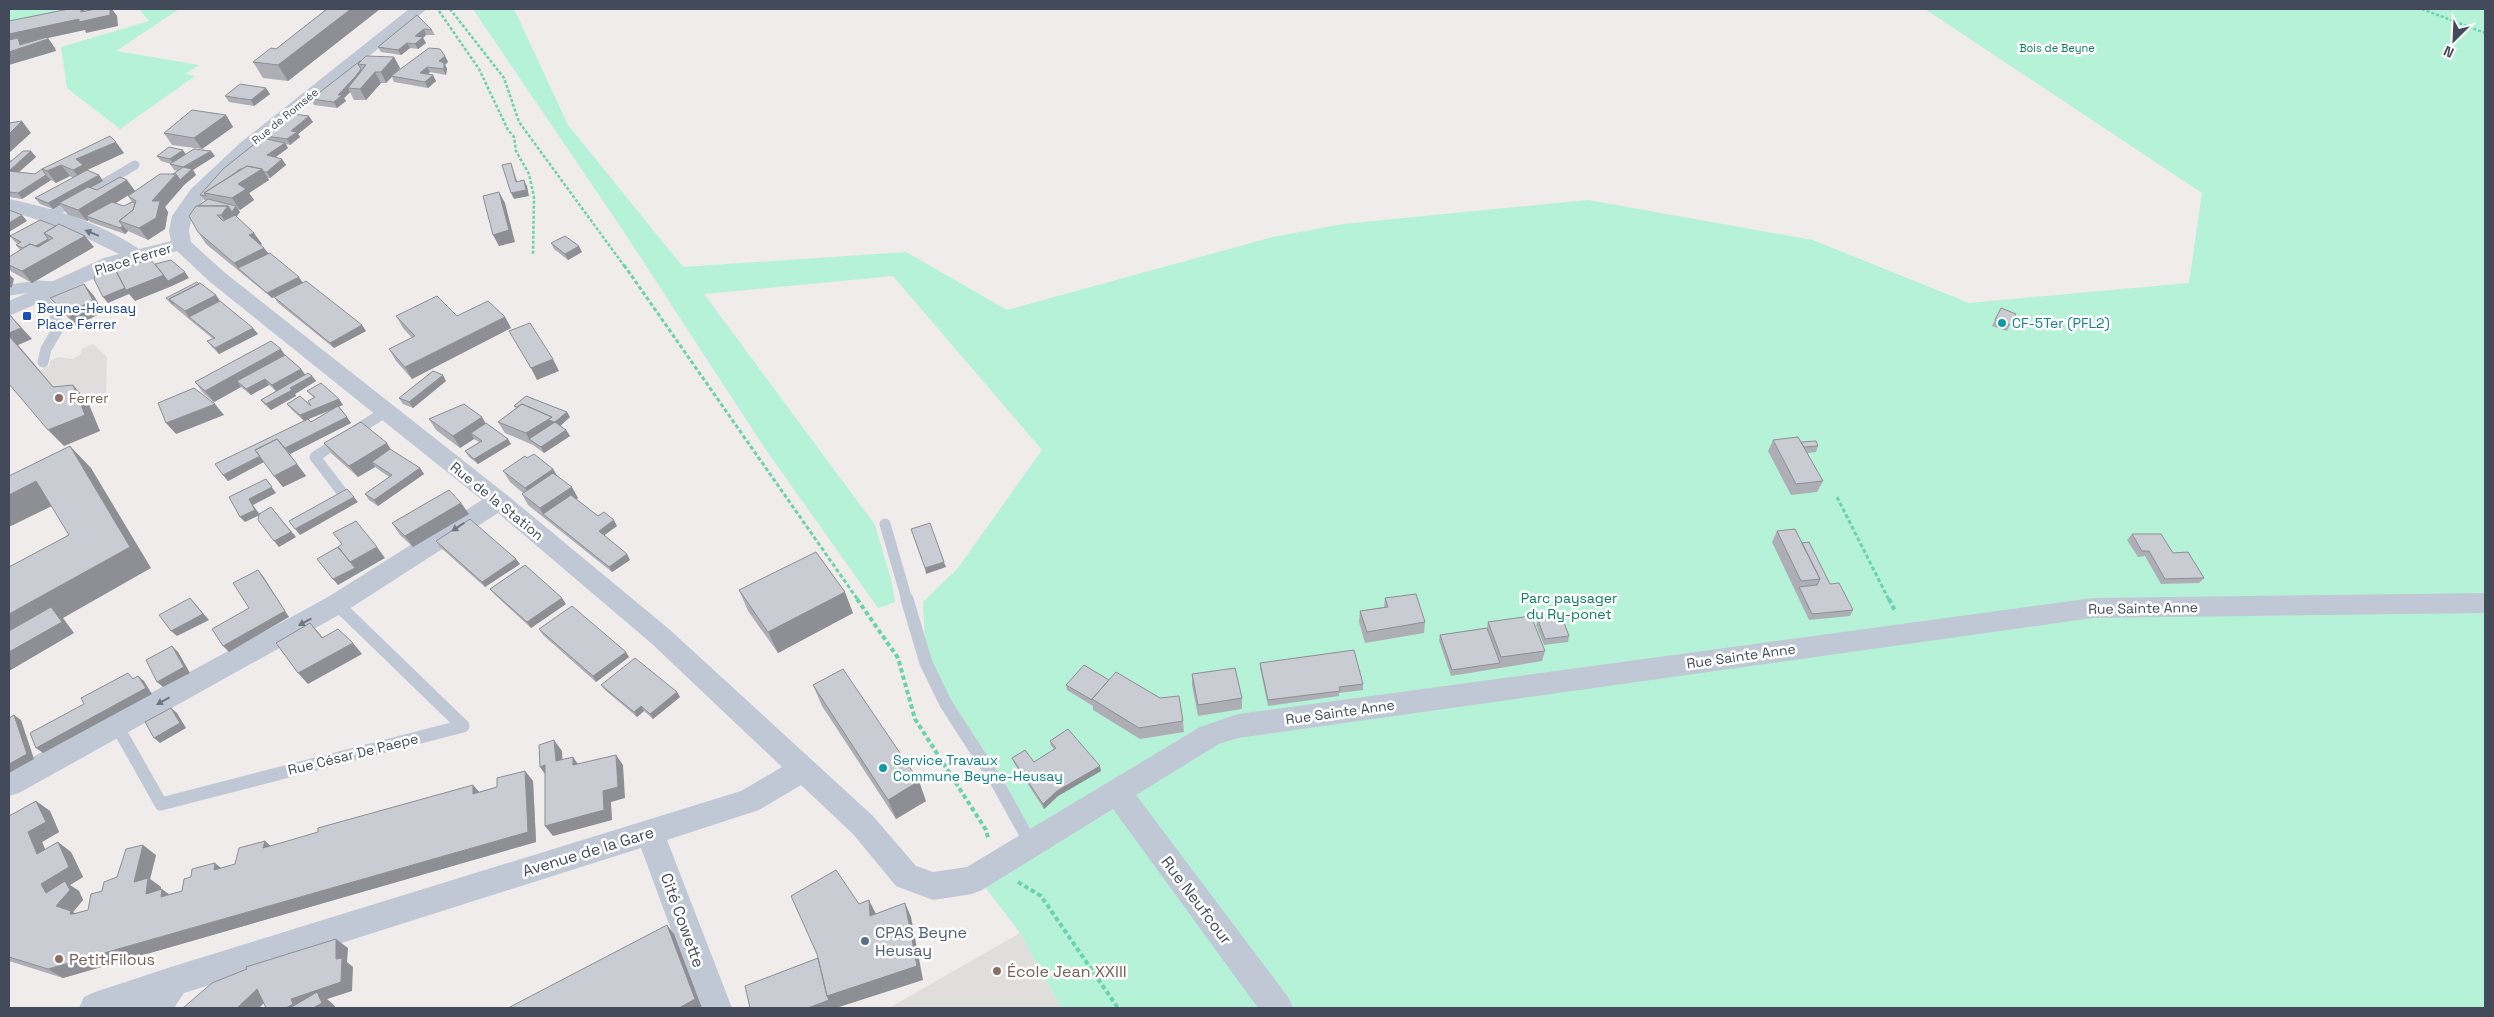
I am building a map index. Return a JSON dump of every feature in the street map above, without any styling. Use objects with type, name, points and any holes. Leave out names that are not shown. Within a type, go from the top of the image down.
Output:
[{"type":"street","name":"Rue de Romsée","points":[[181,244],[179,231],[182,216],[198,193],[246,147],[419,9]]},
{"type":"street","points":[[9,205],[48,216],[95,233],[126,249],[135,256]]},
{"type":"street","name":"Place Ferrer","points":[[9,309],[112,262],[181,244]]},
{"type":"street","name":"Rue de la Station","points":[[181,244],[210,272],[499,501],[660,636],[802,770]]},
{"type":"street","points":[[9,784],[337,604],[499,501]]},
{"type":"street","name":"Rue Sainte Anne","points":[[1031,844],[1210,735],[1238,726],[2093,608],[2485,604]]},
{"type":"street","points":[[802,770],[863,825],[906,876],[933,886],[972,880],[1031,844]]},
{"type":"street","name":"Avenue de la Gare","points":[[95,1008],[174,981],[749,800],[802,770]]},
{"type":"street","name":"Rue Neufcour","points":[[1117,792],[1277,1008]]},
{"type":"street","name":"Cité Cowette","points":[[650,832],[716,1008]]},
{"type":"street","points":[[155,1008],[174,981]]},
{"type":"lane","points":[[48,216],[135,165]]},
{"type":"lane","name":"Place Ferrer","points":[[9,290],[38,286],[57,287]]},
{"type":"lane","points":[[39,295],[54,313],[59,327],[46,349],[43,362]]},
{"type":"lane","points":[[341,491],[315,457],[385,412]]},
{"type":"lane","points":[[885,524],[926,663],[946,704],[999,786],[1031,844]]},
{"type":"lane","name":"Rue César De Paepe","points":[[117,726],[161,804],[462,726],[337,604]]},
{"type":"path","points":[[431,9],[438,11],[479,69],[508,130],[514,137],[516,151],[529,174],[534,197],[533,254]]},
{"type":"path","points":[[450,9],[504,78],[519,122],[594,222],[898,658],[915,719],[986,830],[989,843],[1018,882],[1041,896],[1118,1008]]},
{"type":"path","points":[[2422,9],[2485,33]]},
{"type":"path","points":[[1837,497],[1907,634]]},
{"type":"shaded area","name":"Ferrer","points":[[93,344],[107,357],[106,394],[88,402],[100,431],[64,446],[9,383],[9,354],[21,348],[40,370],[50,365],[50,361],[58,357],[73,359],[80,355],[82,349]]},
{"type":"shaded area","name":"École Jean XXIII","points":[[1020,933],[1061,1008],[889,1008]]},
{"type":"green space","points":[[9,9],[114,9],[9,32]]},
{"type":"green space","points":[[139,9],[179,9],[116,51],[199,65],[185,74],[195,76],[120,129],[67,88],[61,47],[149,21]]},
{"type":"green space","name":"Parc paysager du Ry-ponet","points":[[473,9],[514,9],[568,125],[683,267],[906,252],[1007,310],[1273,237],[1343,224],[1588,200],[1813,240],[1969,303],[2189,283],[2202,193],[1925,9],[2485,9],[2485,1008],[1061,1008],[1020,933],[985,887],[1031,844],[926,663],[923,602],[958,568],[1042,450],[893,276],[704,294],[875,525],[892,583],[895,602],[878,608],[766,450],[622,229]]},
{"type":"building","points":[[69,9],[81,9],[81,12],[95,9],[110,9],[110,15],[79,22],[79,19],[9,34],[9,21]]},
{"type":"building","points":[[327,9],[351,9],[278,65],[253,62],[271,48],[276,49]]},
{"type":"building","points":[[417,15],[432,30],[424,29],[415,36],[423,37],[415,44],[407,43],[398,50],[378,47]]},
{"type":"building","points":[[47,37],[48,39],[9,52],[9,40],[18,38],[20,45]]},
{"type":"building","points":[[429,48],[440,49],[445,56],[439,61],[444,63],[444,69],[427,67],[420,73],[433,75],[425,82],[391,76]]},
{"type":"building","points":[[366,56],[394,57],[381,72],[375,72],[360,89],[348,88],[366,65],[358,64]]},
{"type":"building","points":[[360,61],[358,64],[361,69],[338,95],[342,95],[334,102],[311,99]]},
{"type":"building","points":[[240,84],[266,88],[251,100],[225,96]]},
{"type":"building","points":[[192,110],[226,115],[194,138],[164,133]]},
{"type":"building","points":[[293,114],[309,116],[291,131],[297,132],[287,139],[265,136]]},
{"type":"building","points":[[22,121],[9,134],[9,123]]},
{"type":"building","points":[[110,136],[116,142],[76,159],[83,165],[73,170],[61,165],[47,171],[42,169]]},
{"type":"building","points":[[262,138],[285,143],[267,155],[282,159],[267,172],[247,166],[240,169],[204,193],[206,196],[200,195],[223,169]]},
{"type":"building","points":[[169,147],[183,150],[170,159],[157,156]]},
{"type":"building","points":[[194,149],[211,151],[183,167],[170,164]]},
{"type":"building","points":[[23,151],[31,151],[9,171],[9,163]]},
{"type":"building","points":[[511,163],[516,182],[524,180],[526,190],[511,193],[502,165]]},
{"type":"building","points":[[247,166],[262,169],[238,184],[246,189],[232,198],[204,193]]},
{"type":"building","points":[[183,167],[192,169],[180,180],[176,174],[173,174]]},
{"type":"building","points":[[42,169],[46,175],[18,193],[9,192],[9,171],[35,174]]},
{"type":"building","points":[[87,170],[99,175],[48,203],[35,198]]},
{"type":"building","points":[[160,174],[176,174],[152,201],[160,201],[156,218],[139,228],[119,221],[133,210],[136,201],[128,196]]},
{"type":"building","points":[[120,177],[127,180],[78,210],[59,203],[88,187],[97,190]]},
{"type":"building","points":[[499,192],[509,230],[493,235],[483,196]]},
{"type":"building","points":[[208,199],[236,206],[232,212],[228,206],[198,206]]},
{"type":"building","points":[[112,202],[124,206],[132,202],[135,203],[133,210],[119,221],[123,226],[120,228],[86,216]]},
{"type":"building","points":[[196,206],[228,206],[221,215],[217,215],[223,221],[235,215],[254,233],[249,235],[264,248],[234,263],[198,232],[189,216]]},
{"type":"building","points":[[9,210],[22,215],[9,223]]},
{"type":"building","points":[[40,220],[56,226],[44,233],[48,239],[36,246],[30,244],[23,248],[16,245],[21,242],[10,236]]},
{"type":"building","points":[[59,224],[85,236],[22,271],[9,265],[9,257],[30,244],[38,247],[53,238],[44,233]]},
{"type":"building","points":[[565,236],[579,246],[565,254],[551,243]]},
{"type":"building","points":[[270,253],[299,277],[267,293],[238,268]]},
{"type":"building","points":[[150,259],[164,275],[126,290],[116,271]]},
{"type":"building","points":[[171,260],[185,272],[168,281],[155,264]]},
{"type":"building","points":[[116,267],[118,271],[116,271],[125,288],[103,297],[94,279],[96,273]]},
{"type":"building","points":[[306,281],[362,325],[330,343],[274,297]]},
{"type":"building","points":[[197,282],[199,284],[169,299],[174,304],[166,298]]},
{"type":"building","points":[[200,283],[216,295],[185,311],[169,299]]},
{"type":"building","points":[[84,284],[93,300],[67,314],[50,298]]},
{"type":"building","points":[[437,296],[457,316],[488,301],[505,317],[405,367],[389,349],[415,336],[396,316]]},
{"type":"building","points":[[220,301],[253,328],[215,348],[207,341],[215,338],[189,317]]},
{"type":"building","points":[[2001,308],[2016,314],[2010,325],[1995,320]]},
{"type":"building","points":[[9,314],[21,328],[9,333]]},
{"type":"building","points":[[530,323],[553,359],[531,368],[509,331]]},
{"type":"building","points":[[9,336],[53,387],[73,385],[85,415],[48,430],[9,384]]},
{"type":"building","points":[[271,341],[281,349],[205,391],[195,382]]},
{"type":"building","points":[[285,355],[301,369],[272,385],[265,379],[246,389],[237,381]]},
{"type":"building","points":[[433,371],[443,375],[409,402],[399,398]]},
{"type":"building","points":[[308,373],[312,376],[290,388],[292,390],[266,404],[261,400]]},
{"type":"building","points":[[321,383],[339,399],[300,415],[287,404],[300,396],[311,406],[308,401],[315,397],[307,391]]},
{"type":"building","points":[[194,388],[215,404],[166,423],[158,403]]},
{"type":"building","points":[[526,396],[567,412],[555,422],[548,420],[552,417],[522,404],[517,407],[514,406]]},
{"type":"building","points":[[464,404],[482,417],[453,436],[429,419]]},
{"type":"building","points":[[522,404],[552,417],[526,433],[498,422]]},
{"type":"building","points":[[338,406],[347,417],[285,448],[277,439],[255,450],[260,456],[223,475],[215,464],[308,419],[311,422]]},
{"type":"building","points":[[361,422],[387,443],[349,466],[324,443]]},
{"type":"building","points":[[555,422],[566,430],[541,447],[529,439]]},
{"type":"building","points":[[486,423],[508,439],[474,459],[465,451],[482,441],[471,433]]},
{"type":"building","points":[[1798,437],[1823,481],[1796,484],[1773,440]]},
{"type":"building","points":[[277,439],[297,464],[274,476],[255,450]]},
{"type":"building","points":[[1816,441],[1818,446],[1804,447],[1801,442]]},
{"type":"building","points":[[70,446],[130,547],[9,614],[9,567],[69,535],[36,481],[9,495],[9,476]]},
{"type":"building","points":[[390,449],[420,468],[374,500],[365,494],[392,475],[372,462]]},
{"type":"building","points":[[534,454],[553,469],[525,488],[503,471],[525,456],[527,458]]},
{"type":"building","points":[[553,473],[572,487],[540,508],[522,494]]},
{"type":"building","points":[[266,479],[272,487],[249,499],[255,510],[240,517],[229,497]]},
{"type":"building","points":[[347,489],[354,497],[295,529],[289,521]]},
{"type":"building","points":[[449,490],[461,503],[405,536],[392,523]]},
{"type":"building","points":[[571,495],[598,516],[604,512],[614,520],[599,531],[627,554],[609,567],[543,514]]},
{"type":"building","points":[[271,507],[291,532],[274,541],[258,520],[259,514]]},
{"type":"building","points":[[470,519],[516,559],[482,582],[436,541]]},
{"type":"building","points":[[356,521],[377,547],[350,562],[338,547],[342,544],[333,533]]},
{"type":"building","points":[[930,523],[944,562],[925,568],[911,529]]},
{"type":"building","points":[[1795,529],[1820,579],[1801,581],[1777,531]]},
{"type":"building","points":[[2132,534],[2161,534],[2173,553],[2188,552],[2204,578],[2165,579],[2149,551],[2142,551]]},
{"type":"building","points":[[1809,542],[1830,584],[1839,583],[1853,610],[1812,614],[1799,587],[1817,585],[1820,579],[1802,543]]},
{"type":"building","points":[[338,547],[355,568],[333,579],[317,559]]},
{"type":"building","points":[[816,552],[845,592],[768,632],[739,590]]},
{"type":"building","points":[[525,565],[562,598],[527,622],[490,589]]},
{"type":"building","points":[[258,570],[285,611],[223,646],[212,629],[249,608],[233,583]]},
{"type":"building","points":[[1416,594],[1425,622],[1367,632],[1360,611],[1388,607],[1385,598]]},
{"type":"building","points":[[190,598],[203,614],[171,631],[159,615]]},
{"type":"building","points":[[572,606],[626,652],[593,676],[539,629]]},
{"type":"building","points":[[51,607],[62,622],[9,652],[9,631]]},
{"type":"building","points":[[1531,616],[1545,651],[1501,657],[1488,622]]},
{"type":"building","points":[[1562,617],[1569,636],[1545,639],[1538,620]]},
{"type":"building","points":[[310,623],[322,638],[338,629],[353,643],[298,673],[276,643]]},
{"type":"building","points":[[1487,628],[1500,663],[1452,670],[1440,635]]},
{"type":"building","points":[[172,646],[184,667],[157,682],[146,660]]},
{"type":"building","points":[[1354,650],[1363,684],[1339,687],[1340,691],[1268,700],[1260,663]]},
{"type":"building","points":[[635,658],[677,692],[650,714],[641,706],[634,712],[601,685]]},
{"type":"building","points":[[1084,665],[1109,680],[1092,700],[1066,685]]},
{"type":"building","points":[[1235,668],[1242,698],[1198,705],[1192,674]]},
{"type":"building","name":"Service Travaux Commune Beyne-Heusay","points":[[843,669],[919,781],[888,800],[813,685]]},
{"type":"building","points":[[1116,672],[1160,698],[1179,696],[1183,721],[1139,728],[1092,699]]},
{"type":"building","points":[[128,673],[133,679],[138,676],[146,688],[36,748],[30,733],[84,704],[81,698]]},
{"type":"building","points":[[171,708],[180,723],[154,738],[145,722]]},
{"type":"building","points":[[14,715],[27,754],[9,764],[9,718]]},
{"type":"building","points":[[1068,729],[1100,766],[1057,791],[1043,804],[1012,758],[1025,750],[1034,762],[1056,748],[1050,741]]},
{"type":"building","points":[[554,740],[556,761],[573,757],[573,765],[616,755],[618,787],[603,791],[604,810],[545,826],[545,765],[540,767],[539,745]]},
{"type":"building","points":[[525,771],[528,832],[48,969],[9,957],[9,816],[36,801],[46,822],[28,832],[37,854],[58,842],[69,867],[41,884],[46,893],[65,881],[70,890],[56,906],[71,911],[70,914],[73,914],[88,910],[91,894],[102,891],[104,882],[117,877],[126,849],[143,845],[134,882],[148,878],[146,894],[162,889],[161,897],[182,891],[184,879],[191,877],[192,869],[215,863],[214,870],[235,864],[239,848],[265,841],[263,848],[318,832],[318,828],[473,785],[473,794],[497,787],[497,778]]},
{"type":"building","name":"CPAS Beyne Heusay","points":[[836,870],[859,904],[869,900],[870,916],[905,903],[917,966],[827,996],[817,954],[791,896]]},
{"type":"building","points":[[667,925],[695,999],[679,1008],[508,1008]]},
{"type":"building","points":[[336,939],[336,959],[342,958],[341,982],[291,999],[293,1004],[286,1008],[266,1008],[257,989],[237,1008],[183,1008],[212,983],[247,969],[246,967]]},
{"type":"building","points":[[818,958],[829,1000],[808,1008],[750,1008],[745,986]]},
{"type":"building","points":[[317,992],[322,1003],[313,1008],[290,1008]]},
{"type":"place","name":"Beyne-Heusay Place Ferrer","points":[[27,316]]},
{"type":"place","name":"CF-5Ter (PFL2)","points":[[2002,323]]},
{"type":"place","name":"Ferrer","points":[[59,398]]},
{"type":"place","name":"Service Travaux Commune Beyne-Heusay","points":[[883,768]]},
{"type":"place","name":"CPAS Beyne Heusay","points":[[865,941]]},
{"type":"place","name":"Petit Filous","points":[[59,959]]},
{"type":"place","name":"École Jean XXIII","points":[[997,971]]},
{"type":"park label","name":"Bois de Beyne","points":[[2057,48]]}]
